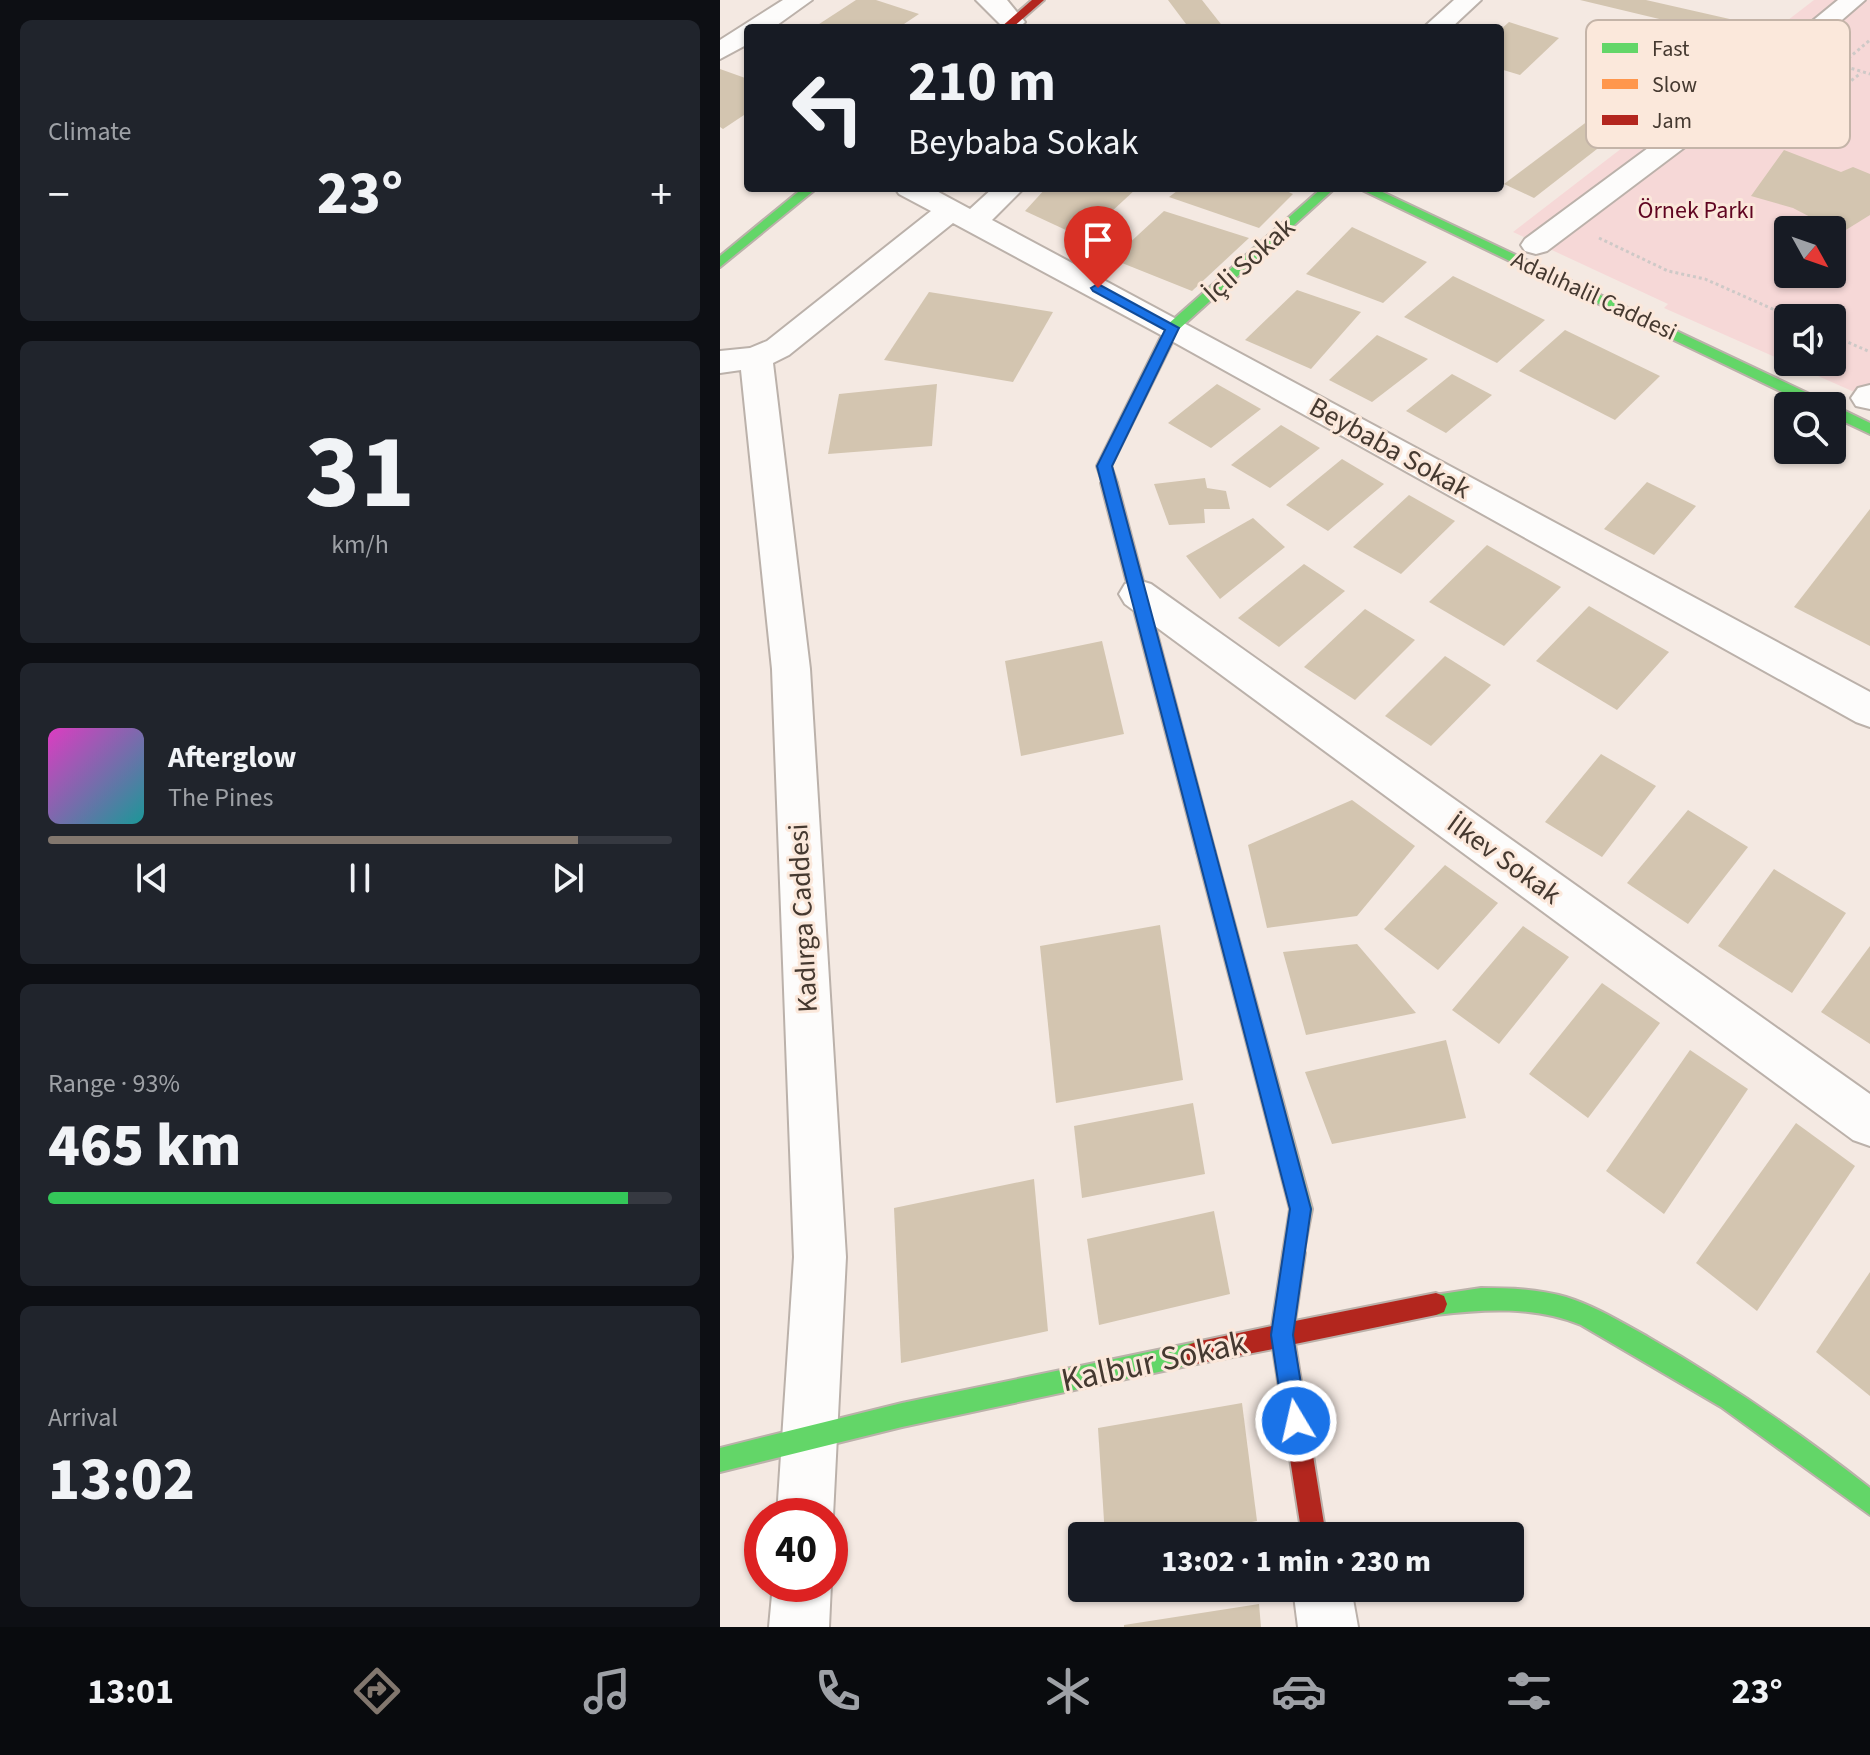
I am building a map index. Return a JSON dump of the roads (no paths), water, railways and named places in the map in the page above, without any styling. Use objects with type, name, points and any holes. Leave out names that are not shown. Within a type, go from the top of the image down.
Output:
[{"type":"street","points":[[762,24],[800,0]]},
{"type":"street","points":[[988,0],[996,3],[1012,24]]},
{"type":"street","points":[[1016,24],[1039,0]]},
{"type":"street","points":[[1441,24],[1469,0]]},
{"type":"street","points":[[1829,20],[1853,0]]},
{"type":"street","points":[[720,51],[744,36]]},
{"type":"street","points":[[1536,245],[1666,148]]},
{"type":"street","points":[[720,263],[806,192]]},
{"type":"street","name":"Beybaba Sokak","points":[[917,192],[1172,328],[1870,711]]},
{"type":"street","points":[[738,360],[778,348],[962,216],[1003,192]]},
{"type":"street","name":"İçli Sokak","points":[[1312,1522],[1282,1335],[1301,1209],[1104,466],[1172,328],[1325,192]]},
{"type":"street","name":"Adalıhalil Caddesi","points":[[1372,192],[1794,392]]},
{"type":"street","name":"Kadırga Caddesi","points":[[738,360],[791,669],[820,1257],[806,1498]]},
{"type":"street","points":[[1846,409],[1869,408]]},
{"type":"street","name":"İlkev Sokak","points":[[1138,594],[1870,1123]]},
{"type":"street","name":"Kalbur Sokak","points":[[720,1460],[810,1435],[1432,1303],[1500,1296],[1555,1305],[1600,1323],[1719,1390],[1780,1432],[1870,1503]]},
{"type":"street","points":[[799,1627],[801,1602]]},
{"type":"street","points":[[1324,1602],[1328,1627]]},
{"type":"park label","name":"Örnek Parkı","points":[[1696,210]]}]
